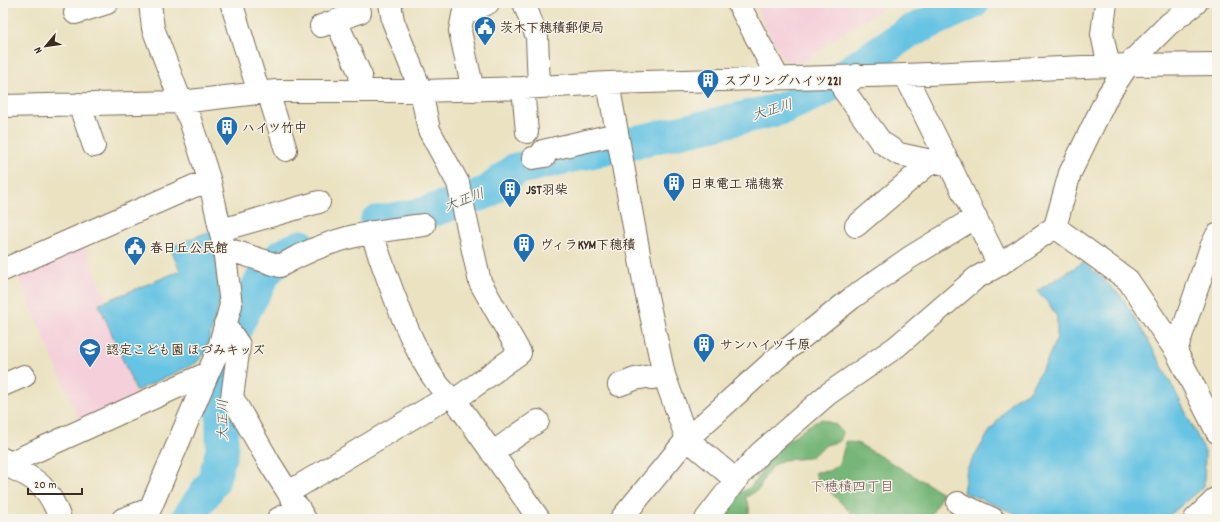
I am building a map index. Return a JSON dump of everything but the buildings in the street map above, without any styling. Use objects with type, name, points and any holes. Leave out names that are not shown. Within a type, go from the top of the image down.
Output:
[{"type":"street","points":[[75,13],[107,3]]},
{"type":"street","points":[[150,3],[154,28],[181,102],[190,120],[210,182],[222,239],[231,305],[232,397],[269,462],[298,506]]},
{"type":"street","points":[[278,519],[452,398],[520,353],[480,282],[458,183],[429,130],[421,91],[394,21],[390,3]]},
{"type":"street","points":[[473,90],[460,31],[463,15],[488,3]]},
{"type":"street","points":[[524,3],[537,37],[527,132]]},
{"type":"street","points":[[738,3],[778,78]]},
{"type":"street","points":[[1106,3],[1102,34],[1118,66]]},
{"type":"street","points":[[706,519],[736,480],[760,453],[828,394],[896,347],[976,278],[999,265],[1056,227],[1070,174],[1108,95],[1118,66],[1196,3]]},
{"type":"street","points":[[232,5],[286,150]]},
{"type":"street","points":[[357,91],[361,76],[328,24],[360,12]]},
{"type":"street","points":[[3,106],[181,102],[264,92],[473,90],[608,83],[857,75],[904,75],[1118,66],[1217,64]]},
{"type":"street","points":[[857,75],[843,90],[881,142],[899,154],[941,163]]},
{"type":"street","points":[[904,75],[941,163],[976,217],[999,265]]},
{"type":"street","points":[[608,83],[653,327],[664,375],[687,439],[736,480]]},
{"type":"street","points":[[79,104],[94,146]]},
{"type":"street","points":[[533,158],[545,156],[543,151],[618,143]]},
{"type":"street","points":[[856,226],[941,163]]},
{"type":"street","points":[[3,270],[194,186],[210,182]]},
{"type":"street","points":[[222,239],[319,202]]},
{"type":"street","points":[[621,519],[687,439],[779,356],[852,298],[909,258],[976,217]]},
{"type":"street","points":[[222,239],[271,263],[330,242],[371,232],[424,225]]},
{"type":"street","points":[[1056,227],[1128,280],[1176,352],[1217,432]]},
{"type":"street","points":[[371,232],[414,344],[431,375],[452,398],[539,519]]},
{"type":"street","points":[[1176,352],[1208,254],[1217,236]]},
{"type":"street","points":[[124,519],[150,509],[218,351],[231,333]]},
{"type":"street","points":[[4,464],[208,373]]},
{"type":"street","points":[[619,385],[635,379],[651,376],[652,378],[664,375]]},
{"type":"street","points":[[3,385],[24,376]]},
{"type":"street","points":[[492,453],[538,421]]},
{"type":"street","points":[[4,464],[27,474],[46,488],[60,519]]},
{"type":"street","points":[[1195,519],[1217,498]]},
{"type":"street","points":[[958,503],[993,519]]},
{"type":"shaded area","points":[[753,3],[892,3],[841,34],[803,62],[792,63],[783,59]]},
{"type":"shaded area","points":[[84,245],[106,299],[98,303],[138,398],[80,422],[17,274]]},
{"type":"green space","points":[[822,419],[836,425],[843,433],[840,441],[826,445],[809,458],[783,460],[773,466],[765,476],[759,489],[745,498],[749,508],[749,513],[746,519],[723,519],[738,494],[749,488],[757,480],[768,456],[808,426]]},
{"type":"green space","points":[[846,441],[859,444],[943,493],[929,519],[857,519],[817,479],[815,472],[829,471],[840,463]]},
{"type":"water","points":[[213,230],[220,302],[205,353],[196,363],[136,391],[99,304],[180,271],[170,247]]},
{"type":"water","points":[[1084,262],[1121,296],[1148,340],[1205,452],[1204,486],[1165,519],[1029,519],[963,492],[967,469],[988,434],[1013,400],[1029,391],[1046,363],[1057,337],[1057,317],[1050,305],[1037,291]]},
{"type":"waterway","name":"大正川","points":[[376,222],[422,214],[488,192],[516,169],[781,109],[821,91],[907,33],[973,3]]},
{"type":"waterway","name":"大正川","points":[[187,519],[213,482],[222,450],[222,372],[238,323],[265,273],[281,256],[301,246]]},
{"type":"place","name":"茨木下穂積郵便局","points":[[485,46]]},
{"type":"place","name":"スプリングハイツ221","points":[[708,100]]},
{"type":"place","name":"ハイツ竹中","points":[[227,146]]},
{"type":"place","name":"日東電工 瑞穂寮","points":[[674,202]]},
{"type":"place","name":"JST羽柴","points":[[510,208]]},
{"type":"place","name":"ヴィラKYM下穂積","points":[[524,264]]},
{"type":"place","name":"春日丘公民館","points":[[135,266]]},
{"type":"place","name":"サンハイツ千原","points":[[704,364]]},
{"type":"place","name":"認定こども園 ほづみキッズ","points":[[90,368]]},
{"type":"district","name":"下穂積四丁目","points":[[852,486]]}]
